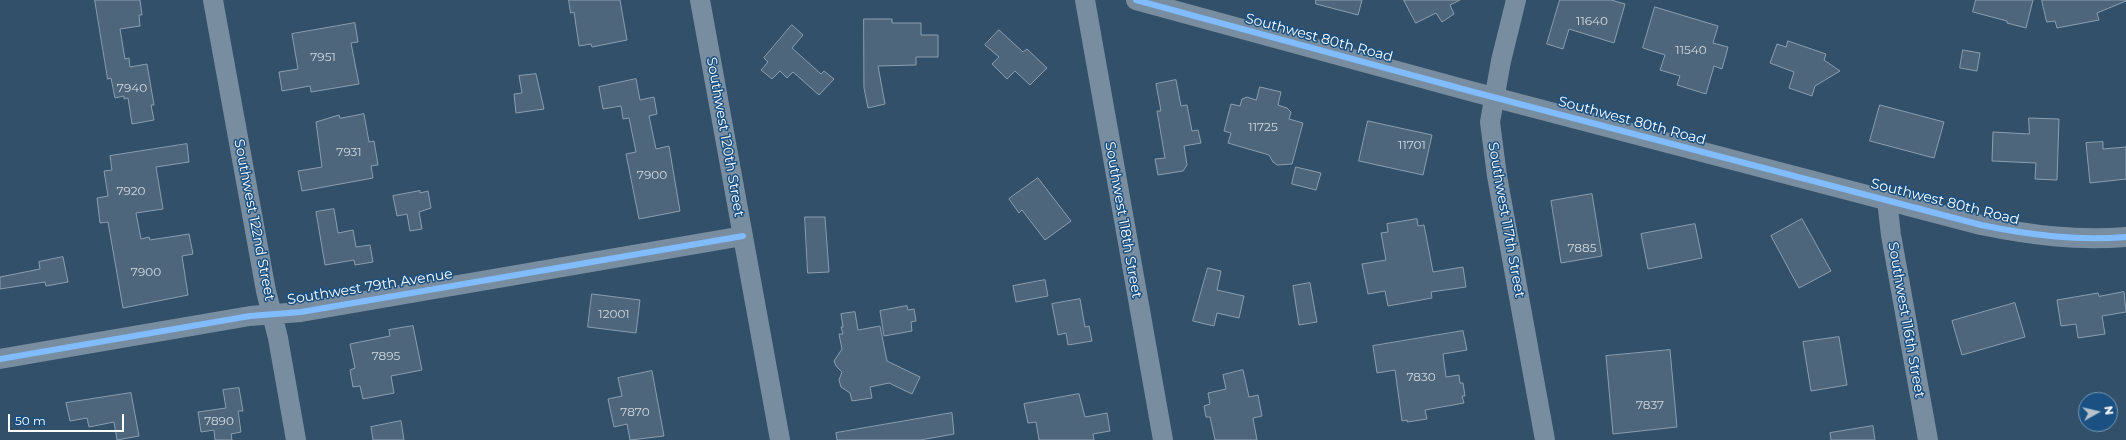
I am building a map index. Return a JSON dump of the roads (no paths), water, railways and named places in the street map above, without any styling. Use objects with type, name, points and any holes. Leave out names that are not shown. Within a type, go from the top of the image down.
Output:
[{"type":"street","name":"Southwest 122nd Street","points":[[214,0],[296,440]]},
{"type":"street","name":"Southwest 120th Street","points":[[700,0],[780,440]]},
{"type":"street","name":"Southwest 118th Street","points":[[1085,0],[1163,440]]},
{"type":"street","name":"Southwest 80th Road","points":[[1136,0],[1494,98],[1974,223],[2032,235],[2084,240],[2126,237]]},
{"type":"street","name":"Southwest 117th Street","points":[[1516,0],[1490,122],[1495,163],[1545,440]]},
{"type":"street","name":"Southwest 116th Street","points":[[1887,200],[1891,235],[1928,440]]},
{"type":"street","name":"Southwest 79th Avenue","points":[[0,359],[250,316],[301,312],[743,236]]}]
